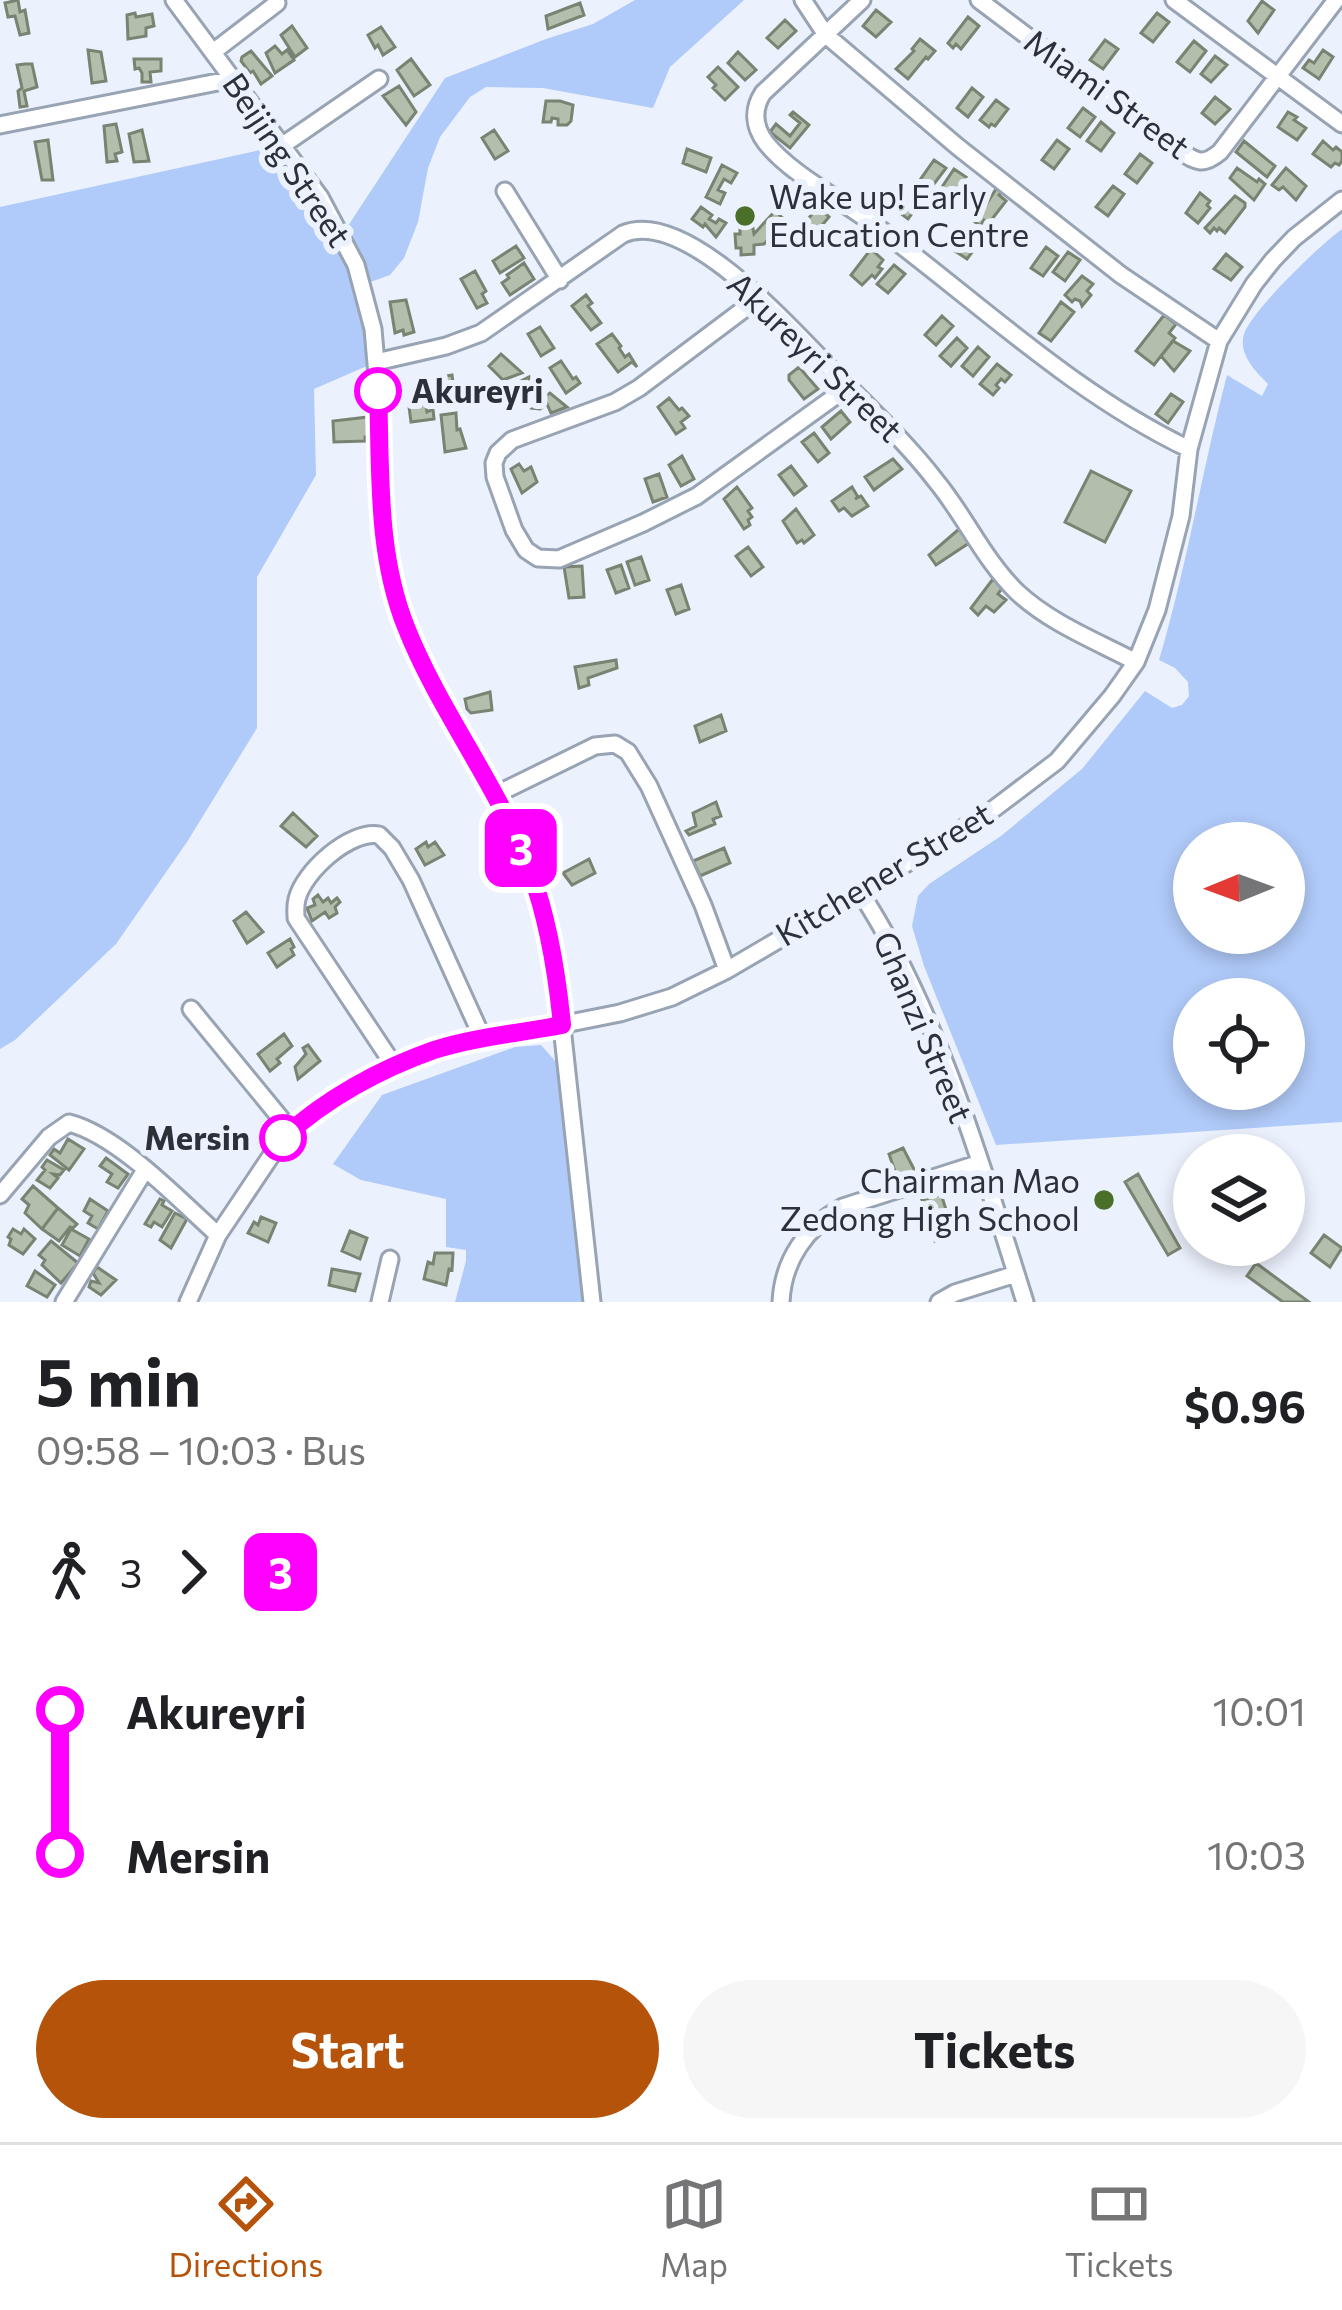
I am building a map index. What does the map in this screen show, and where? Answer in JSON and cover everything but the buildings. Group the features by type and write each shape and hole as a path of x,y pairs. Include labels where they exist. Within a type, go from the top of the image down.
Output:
{"street":[{"name":"Beijing Street","path":"174,0 320,197 356,265 373,329 381,510 397,599 430,682 495,795 542,907 556,972 592,1302"},
{"path":"803,0 826,35 958,147 1103,261 1219,341"},
{"path":"862,0 756,103 757,127 769,147 1028,347 1109,404 1189,449"},
{"name":"Miami Street","path":"979,0 1193,160 1210,160 1220,152 1276,77"},
{"path":"1174,0 1342,124"},
{"path":"1276,77 1336,0"},
{"path":"213,52 277,3"},
{"path":"283,145 379,79"},
{"path":"0,125 233,80"},
{"path":"505,191 560,280"},
{"name":"Kitchener Street","path":"188,1302 218,1235 283,1138 352,1088 436,1050 620,1013 673,997 860,892 991,811 1057,761 1136,662 1157,610 1181,516 1189,449 1219,341 1273,260 1342,200"},
{"name":"Akureyri Street","path":"376,362 481,333 623,234 641,228 664,233 741,279 915,454 1017,591 1062,623 1136,662"},
{"path":"760,297 615,402 512,440 498,453 495,477 526,550 538,558 559,559 673,509 848,387"},
{"path":"495,795 595,746 615,744 628,752 650,786 728,970"},
{"path":"395,1067 296,919 298,892 326,859 354,837 379,836 401,861 483,1039"},
{"name":"Ghanzi Street","path":"860,892 931,1029 1025,1302"},
{"path":"190,1010 291,1131"},
{"path":"0,1195 49,1137 69,1123 101,1136 218,1235"},
{"path":"781,1302 792,1255 827,1216 980,1163"},
{"path":"64,1302 145,1170"},
{"path":"380,1302 390,1258"},
{"path":"939,1302 1016,1274"}],"shaded area":[{"path":"635,0 744,0 670,67 653,108 543,88 486,87 470,97 440,137 404,258 390,275 362,285 376,362 314,389 316,475 257,577 257,728 187,842 116,944 0,1049 0,207 283,145 342,235 445,78 593,24"},
{"path":"1342,229 1342,1122 996,1145 924,966 912,926 918,896 1082,769 1145,691 1172,708 1189,696 1188,682 1159,660 1227,375 1262,396 1268,384 1246,355 1244,334 1273,294"},
{"path":"541,1045 557,1063 583,1302 455,1302 466,1250 446,1247 446,1199 361,1180 333,1164 382,1095 515,1047"}],"bus line":[{"name":"3","path":"283,1138 352,1088 436,1050 562,1025 556,972 532,874 495,795 430,682 397,599 381,510 378,391"}],"place":[{"name":"Wake up! Early Education Centre","path":"745,216"},
{"name":"Akureyri","path":"378,391"},
{"name":"Mersin","path":"283,1138"},
{"name":"Chairman Mao Zedong High School","path":"1104,1200"}]}
